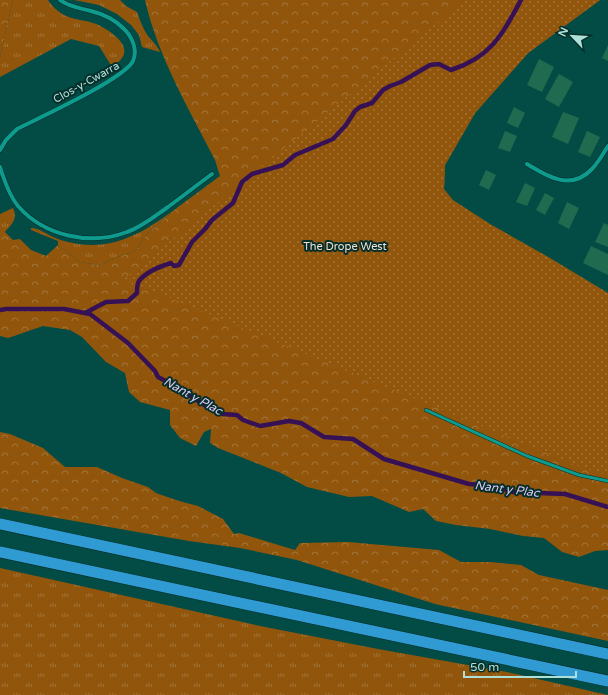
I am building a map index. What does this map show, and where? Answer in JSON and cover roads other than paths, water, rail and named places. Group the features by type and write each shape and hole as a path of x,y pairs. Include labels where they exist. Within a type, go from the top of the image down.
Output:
{"highway":[{"path":"0,524 608,654"},
{"path":"0,552 608,681"}],"street":[{"name":"Clos-y-Cwarra","path":"0,150 6,140 17,129 112,80 127,69 133,61 135,52 134,45 124,29 114,20 103,15 70,6 60,0"},
{"path":"527,164 551,177 564,181 572,181 583,177 592,169 608,146"},
{"path":"0,167 6,184 13,197 26,214 39,224 56,232 89,239 110,237 127,232 144,224 212,174"}],"lane":[{"path":"426,410 527,456 579,475 608,481"}],"waterway":[{"path":"85,313 106,302 128,301 137,293 138,282 150,272 171,263 174,266 179,265 192,242 212,220 233,203 242,182 252,174 283,165 295,155 333,139 346,125 355,111 360,107 372,103 383,90 390,86 401,82 430,65 439,64 451,70 465,65 486,51 508,24 521,0"},
{"name":"Nant y Plac","path":"0,310 64,309 90,314 128,343 155,371 158,377 206,406 223,414 237,415 243,420 260,426 289,421 301,423 324,437 353,439 384,459 469,484 493,486 513,492 565,494 608,507"}],"park label":[{"name":"The Drope West","path":"345,246"}]}
